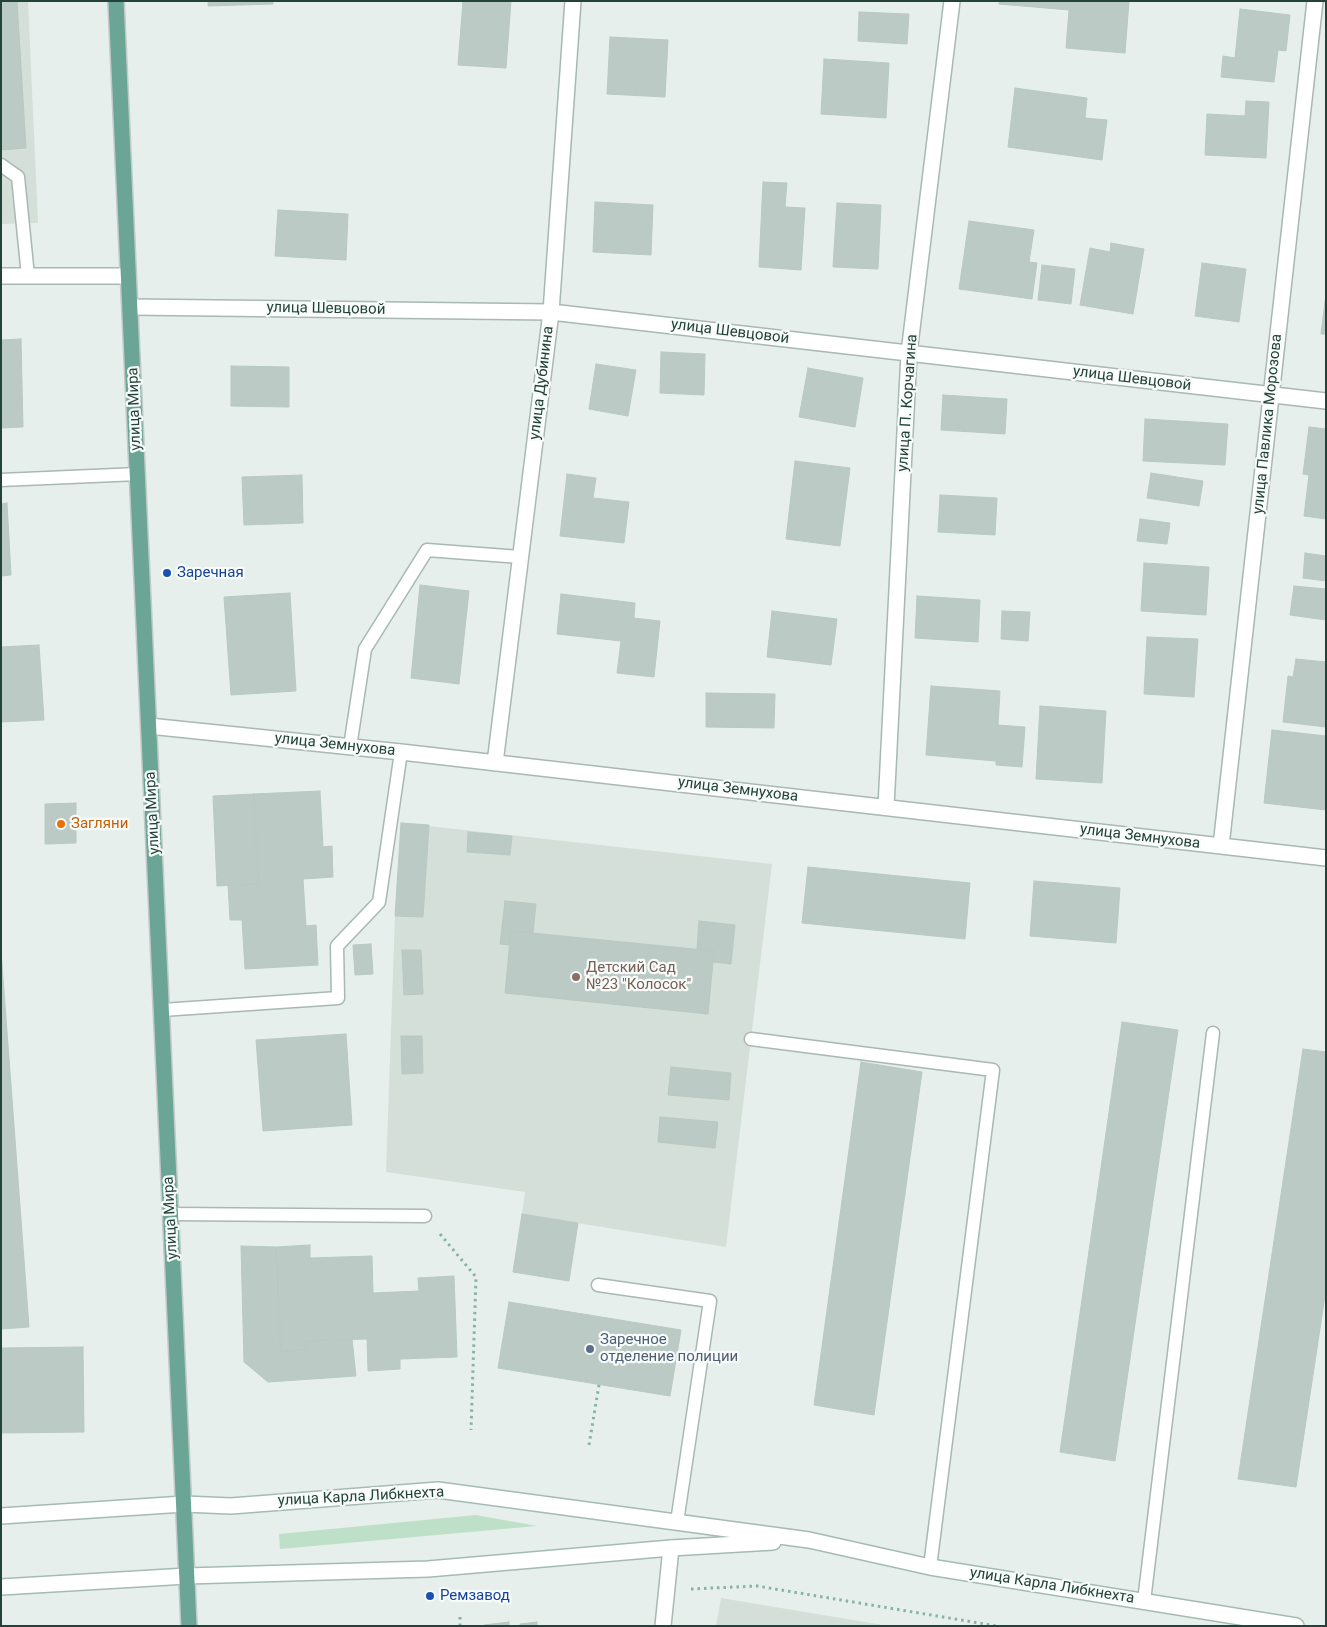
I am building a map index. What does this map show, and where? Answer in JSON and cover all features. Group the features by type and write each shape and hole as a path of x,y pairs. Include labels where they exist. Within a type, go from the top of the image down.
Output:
{"main road":[{"name":"улица Мира","path":"116,1 189,1626"}],"street":[{"name":"улица Дубинина","path":"494,763 551,312 574,1"},
{"name":"улица П. Корчагина","path":"886,807 909,353 952,1"},
{"name":"улица Павлика Морозова","path":"1221,846 1315,1"},
{"path":"1,276 127,276"},
{"name":"улица Шевцовой","path":"131,307 551,312 1326,401"},
{"name":"улица Земнухова","path":"149,726 401,752 1326,858"},
{"name":"улица Карла Либкнехта","path":"1,1516 184,1504 231,1506 438,1490 809,1540 930,1567 1296,1626"},
{"name":"улица Карла Либкнехта","path":"1,1587 187,1576 428,1569 671,1548 809,1540"},
{"path":"663,1626 671,1548"}],"lane":[{"path":"1,165 18,177 28,276"},
{"path":"1,480 138,474"},
{"path":"350,747 365,649 428,550 520,557"},
{"path":"162,1010 338,998 337,946 379,902 401,752"},
{"path":"1144,1601 1213,1033"},
{"path":"751,1039 993,1070 930,1567"},
{"path":"171,1214 425,1216"},
{"path":"598,1285 710,1301 677,1522"}],"path":[{"path":"425,1216 476,1277 470,1430"},
{"path":"589,1445 599,1384"},
{"path":"666,1591 757,1586 996,1626"},
{"path":"460,1614 460,1626"}],"shaded area":[{"path":"1,1 28,1 38,223 1,224"},
{"name":"Детский Сад №23 \"Колосок\"","path":"401,823 772,864 726,1247 522,1214 525,1192 386,1172 395,916"},
{"path":"721,1598 889,1626 716,1626"}],"green space":[{"path":"476,1515 537,1526 280,1549 279,1534"}],"building":[{"path":"1,1 17,1 26,148 1,150"},
{"path":"208,1 273,1 273,4 208,6"},
{"path":"463,1 511,1 506,68 458,65"},
{"path":"999,1 1129,1 1125,53 1066,48 1069,10 999,4"},
{"path":"1240,9 1290,15 1286,51 1278,50 1274,82 1221,77 1223,56 1235,58"},
{"path":"859,12 909,14 907,44 858,41"},
{"path":"610,37 668,40 665,97 607,94"},
{"path":"824,59 889,63 886,118 821,114"},
{"path":"1015,88 1087,98 1085,118 1107,120 1102,160 1008,147"},
{"path":"1246,101 1269,102 1266,158 1205,155 1207,114 1245,116"},
{"path":"763,182 787,183 785,207 805,208 801,270 759,267"},
{"path":"595,202 653,205 651,255 593,252"},
{"path":"837,203 881,205 878,269 833,267"},
{"path":"278,210 348,214 346,260 275,256"},
{"path":"969,221 1034,230 1029,262 1037,263 1032,299 959,289"},
{"path":"1111,243 1144,249 1133,314 1080,305 1090,248 1110,252"},
{"path":"1202,263 1246,269 1239,322 1195,316"},
{"path":"1042,265 1075,269 1071,304 1038,300"},
{"path":"1326,294 1326,334 1321,334"},
{"path":"21,339 23,427 1,428 1,340"},
{"path":"661,352 705,354 704,395 660,393"},
{"path":"596,364 636,370 628,416 589,409"},
{"path":"231,366 289,367 289,407 231,406"},
{"path":"808,368 863,378 855,427 799,417"},
{"path":"943,395 1007,399 1005,434 941,430"},
{"path":"1145,419 1228,424 1225,465 1143,461"},
{"path":"1309,427 1326,429 1326,519 1304,516 1309,475 1303,474"},
{"path":"795,461 850,468 840,546 786,539"},
{"path":"1151,473 1203,481 1199,506 1147,498"},
{"path":"567,474 596,478 593,498 629,502 624,543 560,536"},
{"path":"302,475 303,523 244,525 242,477"},
{"path":"940,495 997,498 995,535 938,532"},
{"path":"7,503 11,575 1,576 1,504"},
{"path":"1140,519 1170,523 1167,544 1137,541"},
{"path":"1305,553 1326,556 1326,581 1303,578"},
{"path":"1144,563 1209,567 1206,615 1141,611"},
{"path":"420,585 469,591 459,684 411,678"},
{"path":"1294,586 1326,589 1326,620 1290,615"},
{"path":"290,593 296,691 231,695 224,597"},
{"path":"561,594 635,603 634,618 660,621 654,677 617,673 621,641 557,634"},
{"path":"917,596 980,600 978,642 915,638"},
{"path":"772,611 837,619 831,665 767,657"},
{"path":"1002,611 1030,612 1028,641 1001,639"},
{"path":"1147,637 1198,639 1194,697 1144,694"},
{"path":"39,645 44,720 1,722 1,647"},
{"path":"1296,659 1326,662 1326,727 1283,722 1288,676 1293,677"},
{"path":"931,686 1000,691 998,725 1025,727 1022,767 996,765 996,761 926,755"},
{"path":"706,693 775,694 774,728 706,727"},
{"path":"1040,706 1106,711 1102,783 1036,779"},
{"path":"1272,730 1326,736 1326,810 1264,803"},
{"path":"320,791 323,847 332,846 333,877 303,879 306,926 316,925 318,965 245,969 242,920 230,920 228,885 258,884 254,794"},
{"path":"254,794 258,884 217,886 213,796"},
{"name":"Загляни","path":"76,803 76,843 45,844 45,804"},
{"path":"401,823 429,825 423,917 395,916"},
{"path":"468,832 512,836 510,855 467,852"},
{"path":"808,867 970,883 965,939 802,923"},
{"path":"1034,881 1120,888 1116,943 1030,936"},
{"path":"505,901 536,904 533,933 511,931 509,945 500,944"},
{"path":"699,921 735,925 731,964 713,962 714,951 697,949"},
{"path":"511,931 714,951 708,1014 505,993"},
{"path":"371,944 373,974 355,975 353,945"},
{"path":"402,950 421,950 423,994 404,995"},
{"path":"1,951 29,1327 1,1329"},
{"path":"1122,1022 1178,1030 1115,1461 1060,1452"},
{"path":"346,1034 352,1125 263,1131 256,1040"},
{"path":"401,1036 422,1036 423,1073 402,1074"},
{"path":"1303,1049 1326,1052 1326,1289 1296,1487 1238,1479"},
{"path":"861,1062 922,1072 874,1415 814,1405"},
{"path":"671,1067 731,1073 729,1100 668,1095"},
{"path":"660,1117 718,1122 715,1148 658,1142"},
{"path":"522,1214 578,1223 569,1281 513,1272"},
{"path":"310,1245 310,1258 372,1256 373,1293 419,1291 418,1278 454,1276 457,1357 400,1359 400,1369 368,1371 367,1339 307,1341 307,1350 281,1351 276,1247"},
{"path":"241,1246 276,1247 281,1351 307,1350 307,1341 352,1339 356,1376 268,1382 244,1362"},
{"name":"Заречное отделение полиции","path":"509,1302 681,1330 670,1396 498,1368"},
{"path":"83,1347 84,1432 1,1433 1,1348"},
{"path":"509,1622 509,1626 484,1626 484,1625"},
{"path":"537,1622 537,1626 520,1626 520,1624"}],"place":[{"name":"Заречная","path":"167,573"},
{"name":"Загляни","path":"61,824"},
{"name":"Детский Сад №23 \"Колосок\"","path":"576,977"},
{"name":"Заречное отделение полиции","path":"590,1349"},
{"name":"Ремзавод","path":"430,1596"}]}
